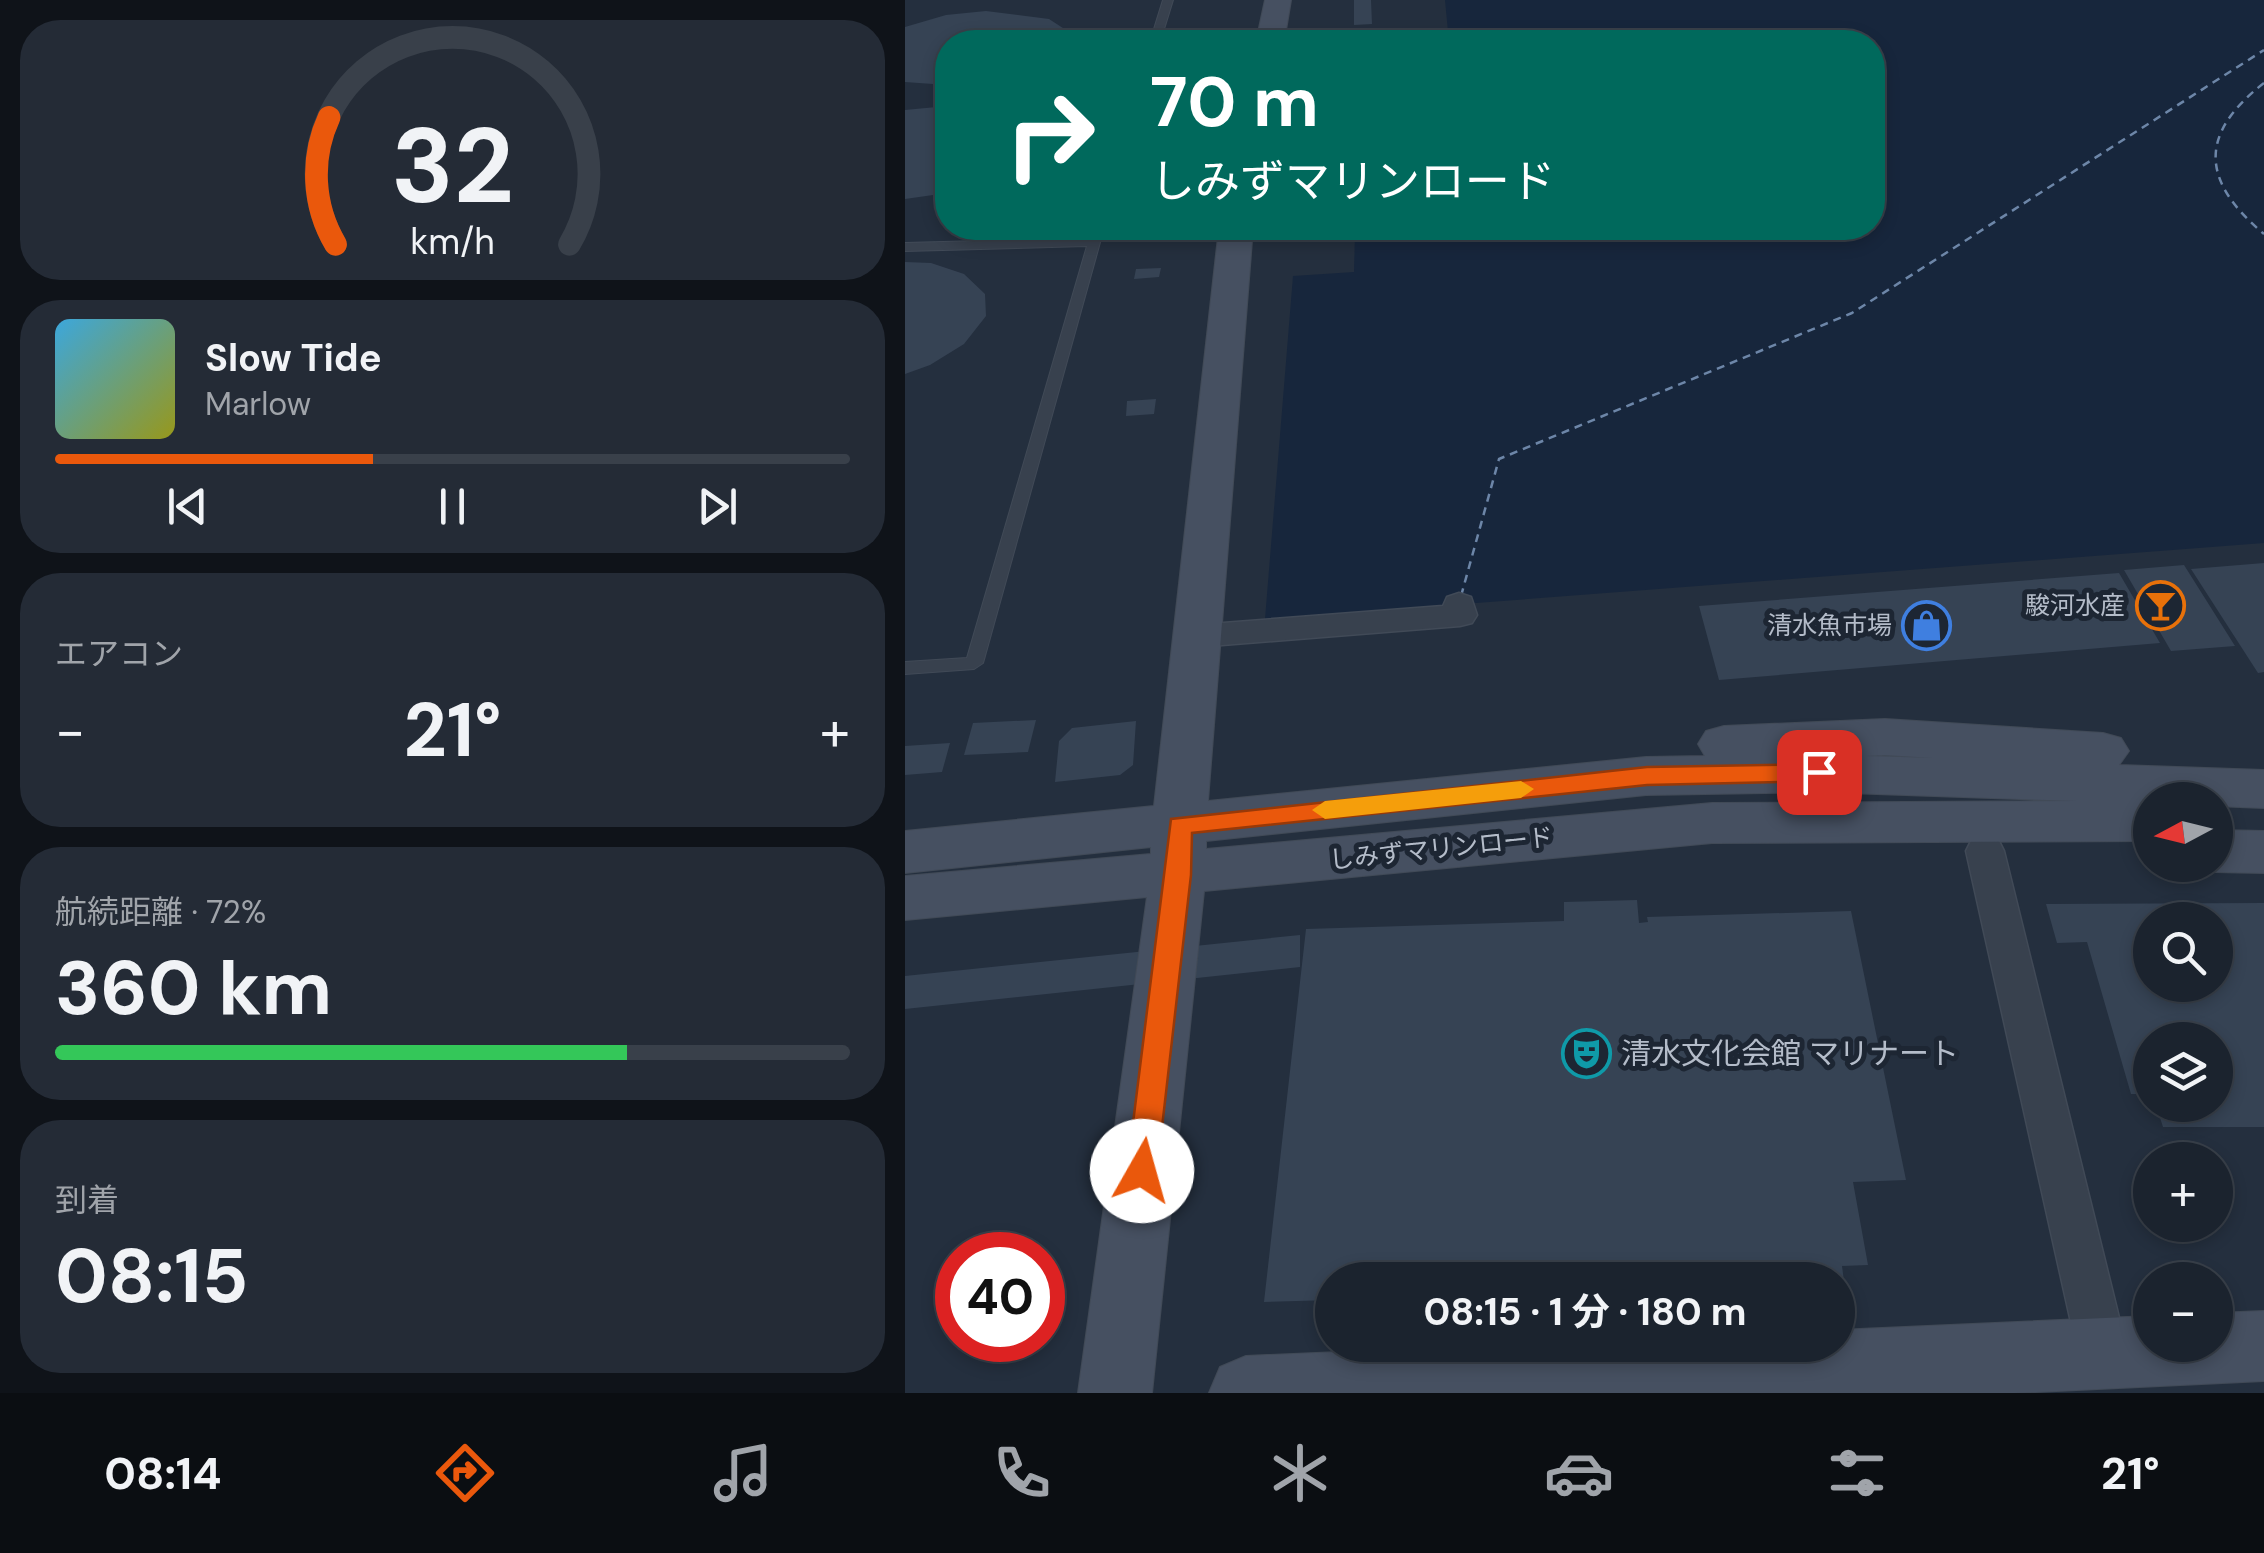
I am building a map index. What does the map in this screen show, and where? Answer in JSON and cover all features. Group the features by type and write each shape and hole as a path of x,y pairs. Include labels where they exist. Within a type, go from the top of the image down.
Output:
{"street":[{"path":"1272,30 1278,0"},
{"path":"1115,1393 1179,850 1235,240"},
{"path":"1197,636 1460,615 1459,604"},
{"path":"1405,802 1571,764 1793,738 1885,737 2186,758 2264,758"},
{"name":"しみずマリンロード","path":"905,898 1179,850 1405,802 1647,776 1819,772 2264,789"},
{"path":"2233,822 2264,822"},
{"path":"1981,835 2133,823"},
{"name":"しみずマリンロード","path":"905,852 1179,850 1506,840 1712,824 1981,835"},
{"path":"1981,835 2133,849"},
{"path":"1981,835 2103,1354"},
{"path":"2233,852 2264,852"},
{"path":"1246,1393 2264,1346"}],"lane":[{"path":"1159,30 1168,0"},
{"path":"905,246 1009,240"},
{"path":"905,668 975,662 1094,240"}],"water":[{"path":"1445,0 2264,0 2264,543 1265,619 1293,276 1354,272 1355,240 1885,240 1885,30 1448,30"}],"building":[{"path":"1354,0 1371,0 1372,24 1354,25"},
{"path":"986,11 1049,19 1066,30 935,30 935,84 905,82 905,27 946,15"},
{"path":"935,107 935,195 905,199 905,110"},
{"path":"905,262 931,263 964,274 985,294 986,316 964,344 930,365 905,374"},
{"path":"1161,268 1159,277 1134,279 1136,269"},
{"path":"1156,399 1154,414 1126,416 1127,401"},
{"path":"2264,563 2264,672 2258,673 2191,569"},
{"path":"2184,565 2235,646 2171,651 2124,570"},
{"name":"清水魚市場","path":"2119,573 2160,643 1719,680 1699,606"},
{"path":"1036,720 1028,752 964,755 973,723"},
{"path":"1136,721 1133,765 1120,775 1055,782 1059,741 1072,728"},
{"path":"950,743 942,772 905,775 905,746"},
{"name":"清水文化会館 マリナート","path":"1637,900 1639,923 1648,922 1647,917 1851,911 1906,1180 1853,1182 1868,1265 1315,1262 1315,1301 1264,1302 1306,929 1564,921 1564,902"},
{"path":"2233,903 2264,903 2264,1127 2163,1127 2161,1122 2233,1122 2233,1022 2133,1022 2131,1094 2087,942 2057,943 2046,904 2133,904 2133,1002 2233,1002"},
{"path":"1300,935 1300,967 905,1009 905,976"}],"ferry route":[{"path":"1461,596 1499,459 1852,313 2264,50"},
{"path":"2264,83 2227,121 2218,140 2216,158 2228,196 2264,234"}],"slow traffic":[{"path":"1325,810 1521,789"}],"place":[{"name":"駿河水産","path":"2160,605"},
{"name":"清水魚市場","path":"1927,625"},
{"name":"清水文化会館 マリナート","path":"1586,1054"}],"route":[{"path":"1142,1171 1178,875 1179,825 1647,776 1819,772"}]}
